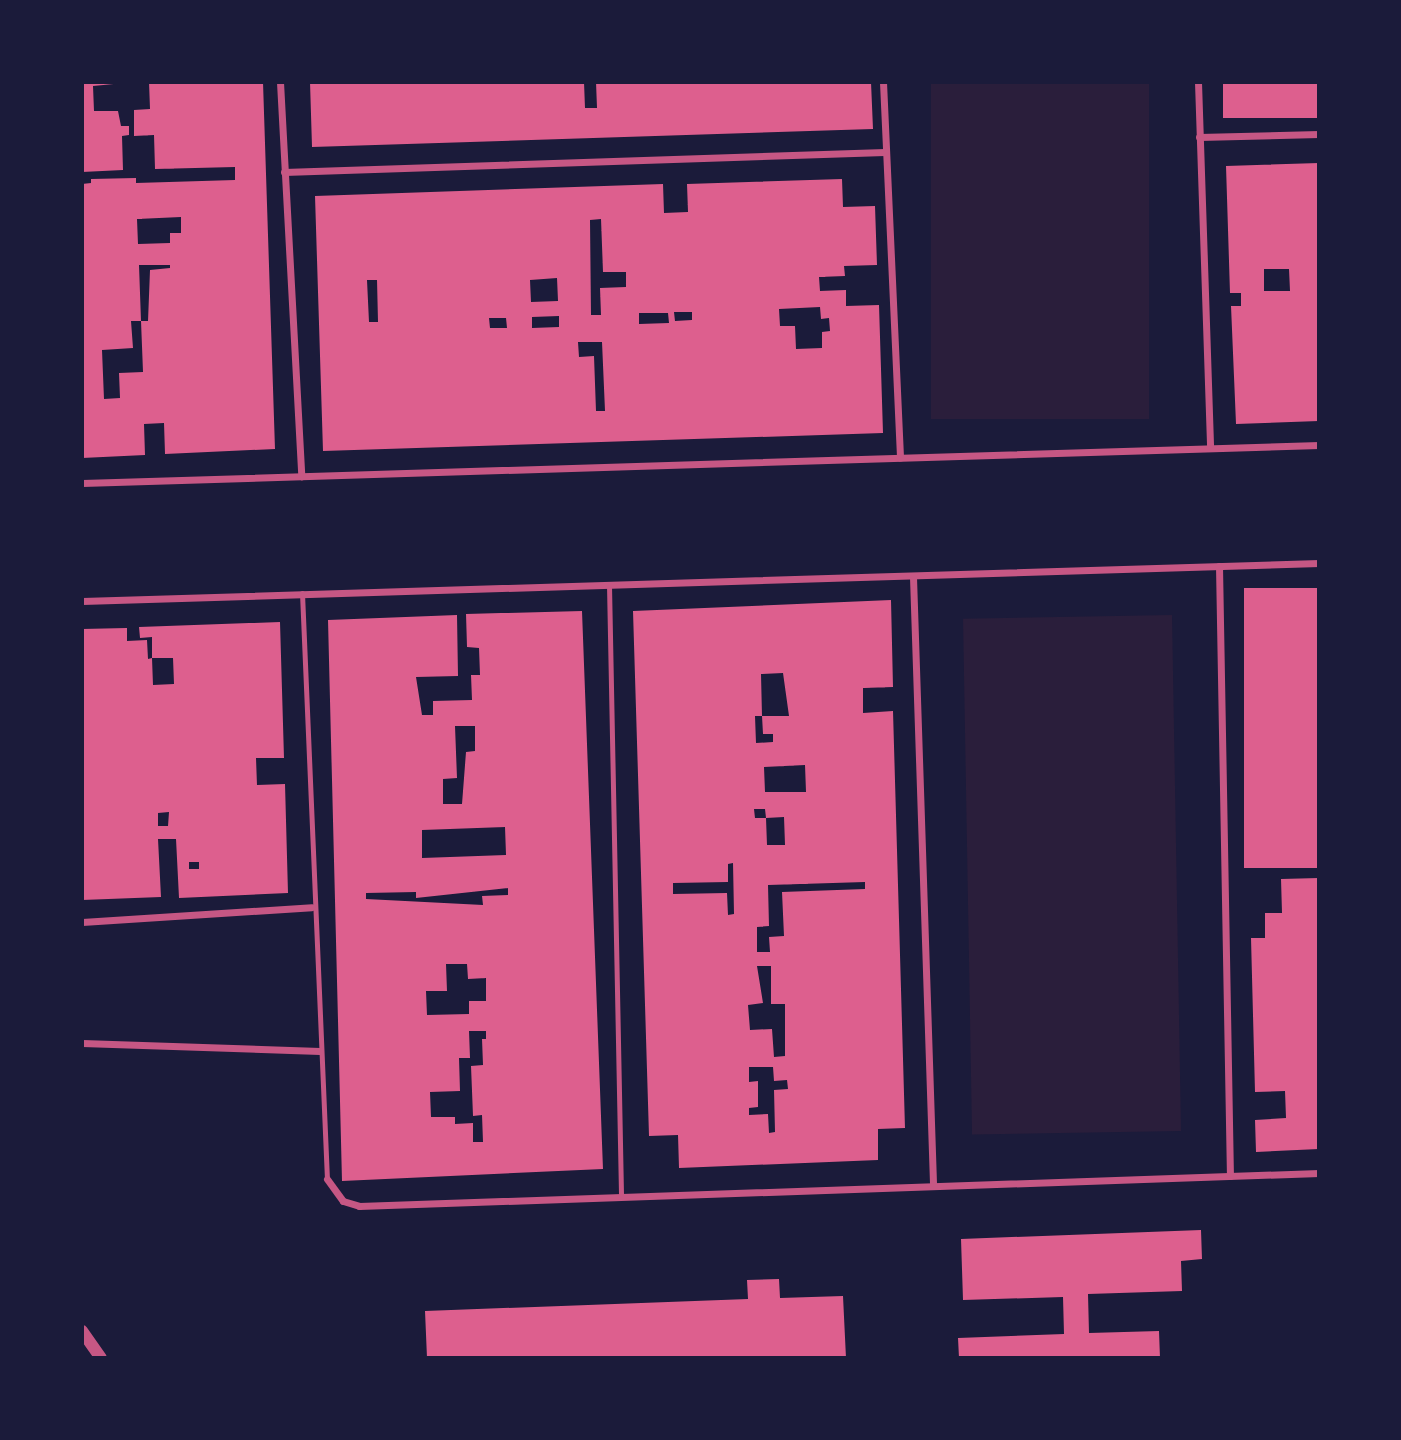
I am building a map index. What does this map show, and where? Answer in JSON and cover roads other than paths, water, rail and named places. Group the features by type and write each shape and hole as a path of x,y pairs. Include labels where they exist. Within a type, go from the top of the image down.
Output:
{"street":[{"path":"280,82 301,476"},
{"path":"883,82 900,458"},
{"path":"1198,82 1210,448"},
{"path":"1199,136 1319,134"},
{"path":"284,172 885,152"},
{"path":"82,483 1319,445"},
{"path":"82,601 1319,563"},
{"path":"1219,566 1230,1177"},
{"path":"913,577 933,1184"},
{"path":"82,922 312,907"},
{"path":"82,1043 320,1051"},
{"path":"327,1179 343,1201 359,1206 933,1184 1319,1173"},
{"path":"82,1331 101,1358"}],"lane":[{"path":"609,585 621,1196"},
{"path":"302,593 312,907 327,1179"}]}
